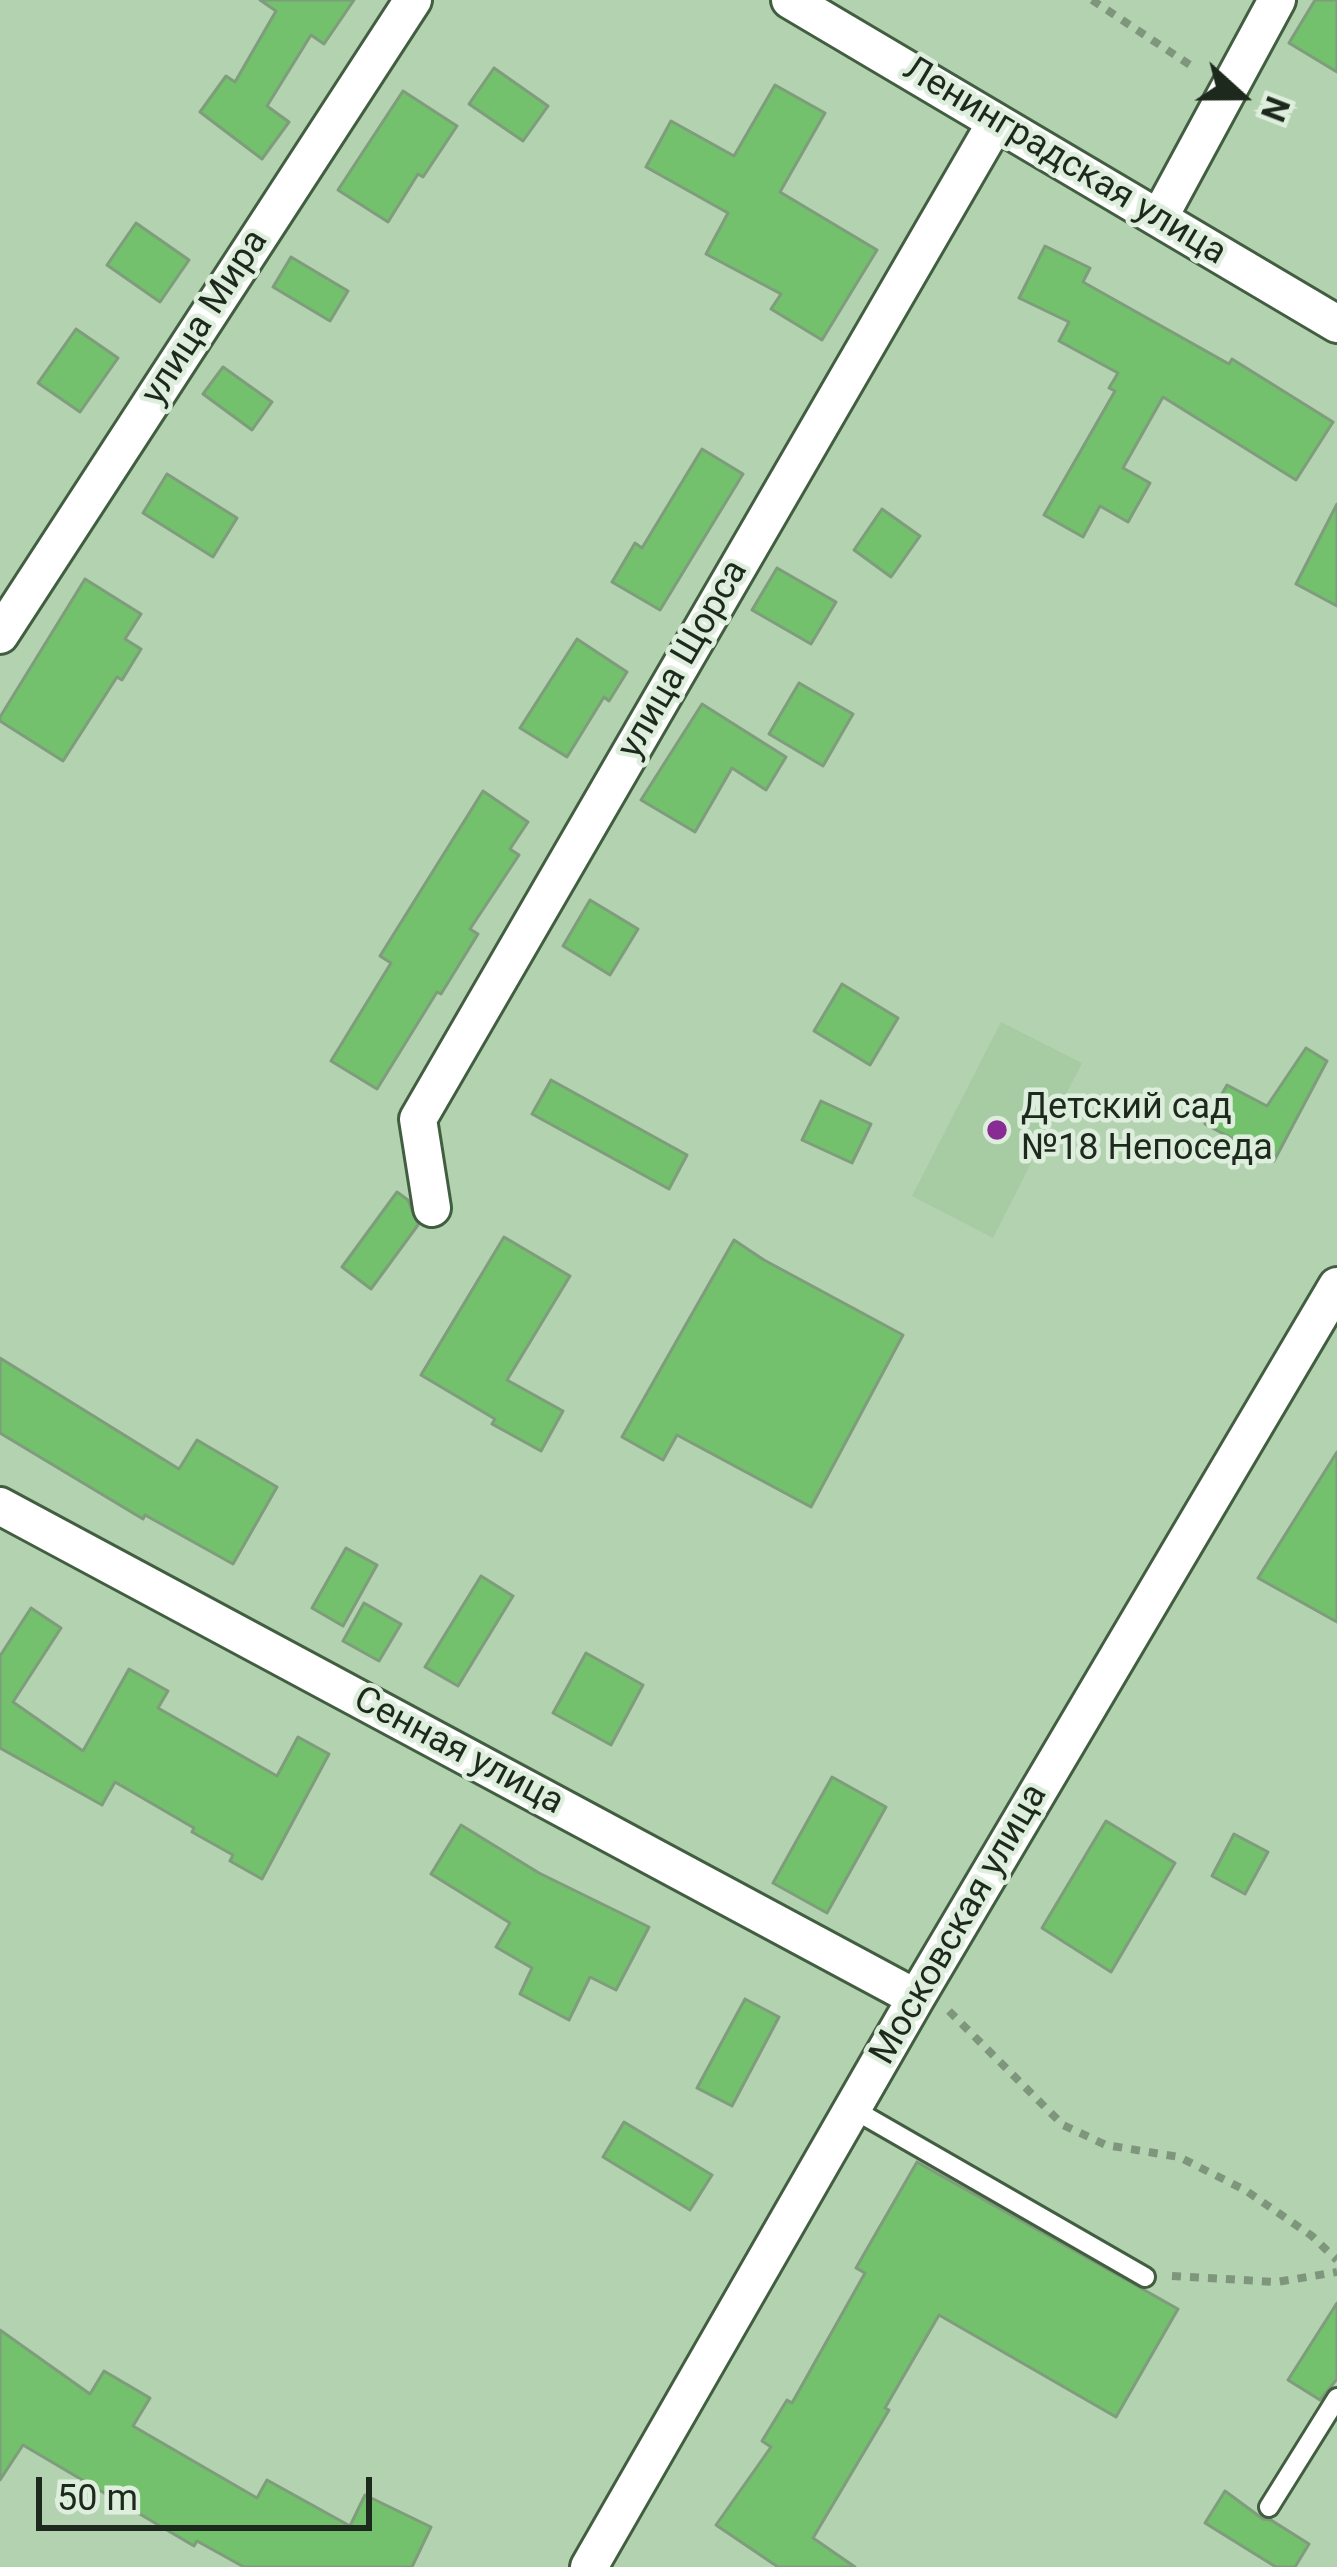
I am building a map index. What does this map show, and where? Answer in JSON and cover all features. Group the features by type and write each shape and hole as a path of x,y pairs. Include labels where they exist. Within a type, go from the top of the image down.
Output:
{"street":[{"name":"улица Мира","path":"0,635 413,0"},
{"name":"Ленинградская улица","path":"790,0 1337,324"},
{"path":"1159,218 1277,0"},
{"name":"улица Щорса","path":"432,1208 418,1119 996,122"},
{"name":"Московская улица","path":"589,2567 916,1998 1337,1286"},
{"name":"Сенная улица","path":"0,1507 916,1998"}],"lane":[{"path":"853,2109 1145,2277"},
{"path":"1269,2507 1337,2398"}],"path":[{"path":"1092,0 1227,90"},
{"path":"916,1998 945,2007 1063,2125 1106,2145 1179,2157 1246,2190 1312,2236 1337,2260"},
{"path":"1145,2277 1195,2274 1277,2282 1337,2272"}],"shaded area":[{"name":"Детский сад №18 Непоседа","path":"1001,1022 1082,1063 993,1238 912,1196"}],"building":[{"path":"260,0 354,0 324,44 311,35 267,106 289,122 262,159 200,112 226,76 235,82 276,11"},
{"path":"1315,0 1337,0 1337,72 1289,43"},
{"path":"494,68 548,106 523,141 469,104"},
{"path":"775,85 825,113 780,192 877,250 822,340 771,309 781,294 706,254 728,213 646,167 671,121 734,156"},
{"path":"403,91 457,126 423,177 418,174 388,222 338,190"},
{"path":"136,223 189,260 160,302 107,265"},
{"path":"1045,246 1090,268 1083,282 1229,364 1232,359 1333,422 1296,480 1163,397 1123,468 1150,483 1128,522 1100,506 1083,537 1044,515 1115,391 1109,388 1118,373 1059,341 1069,322 1019,298"},
{"path":"291,257 348,291 330,321 273,287"},
{"path":"76,329 118,358 80,412 38,383"},
{"path":"223,367 272,402 252,430 203,394"},
{"path":"702,449 743,474 660,610 612,582 635,543 642,548"},
{"path":"167,474 237,518 213,557 143,513"},
{"path":"1337,504 1337,606 1296,584"},
{"path":"882,509 920,536 891,577 854,550"},
{"path":"777,568 836,602 811,644 752,610"},
{"path":"85,579 141,614 125,639 141,649 122,680 117,677 63,761 0,717"},
{"path":"577,639 627,672 609,701 604,697 567,757 520,728"},
{"path":"799,683 853,714 823,766 769,734"},
{"path":"702,704 786,757 766,790 732,768 695,832 641,800"},
{"path":"483,791 528,822 510,849 519,855 470,929 478,934 377,1089 331,1061 391,963 380,956"},
{"path":"590,900 638,929 610,975 563,946"},
{"path":"842,984 898,1018 870,1065 814,1031"},
{"path":"1306,1048 1327,1061 1274,1161 1205,1124 1227,1085 1267,1106"},
{"path":"551,1080 687,1155 669,1189 532,1114"},
{"path":"821,1101 871,1124 852,1163 802,1140"},
{"path":"397,1192 408,1200 418,1225 371,1289 342,1267"},
{"path":"504,1237 570,1276 507,1380 563,1411 541,1451 421,1375"},
{"path":"734,1240 903,1335 811,1507 677,1435 663,1460 622,1437"},
{"path":"0,1358 179,1469 197,1440 277,1487 233,1564 145,1515 143,1519 0,1433"},
{"path":"1337,1452 1337,1622 1258,1578"},
{"path":"346,1548 377,1565 343,1626 312,1608"},
{"path":"481,1576 513,1596 458,1686 425,1667"},
{"path":"364,1603 401,1624 379,1661 343,1641"},
{"path":"31,1608 61,1628 13,1702 83,1751 129,1669 168,1691 158,1708 277,1776 298,1737 329,1754 262,1879 230,1861 233,1855 192,1832 194,1828 115,1782 102,1805 0,1748 0,1656"},
{"path":"586,1653 643,1685 611,1745 553,1713"},
{"path":"832,1777 886,1807 827,1913 773,1883"},
{"path":"1106,1821 1175,1863 1111,1972 1042,1928"},
{"path":"461,1825 539,1873 649,1927 616,1990 590,1977 569,2020 520,1994 532,1968 496,1947 510,1923 431,1874"},
{"path":"1234,1834 1268,1852 1245,1894 1212,1876"},
{"path":"745,1999 779,2017 732,2106 697,2088"},
{"path":"624,2122 712,2175 690,2210 603,2157"},
{"path":"917,2162 1178,2309 1116,2417 939,2315 813,2538 855,2567 778,2567 716,2525 771,2447 762,2441 787,2400 792,2403 865,2273 856,2268"},
{"path":"1337,2303 1337,2379 1320,2400 1288,2380"},
{"path":"0,2330 90,2394 104,2371 150,2398 133,2426 257,2498 267,2480 350,2526 365,2495 431,2527 412,2567 244,2567 197,2541 194,2546 23,2445 0,2480"},
{"path":"1225,2491 1309,2544 1295,2567 1276,2567 1205,2523"}],"place":[{"name":"Детский сад №18 Непоседа","path":"997,1130"}]}
